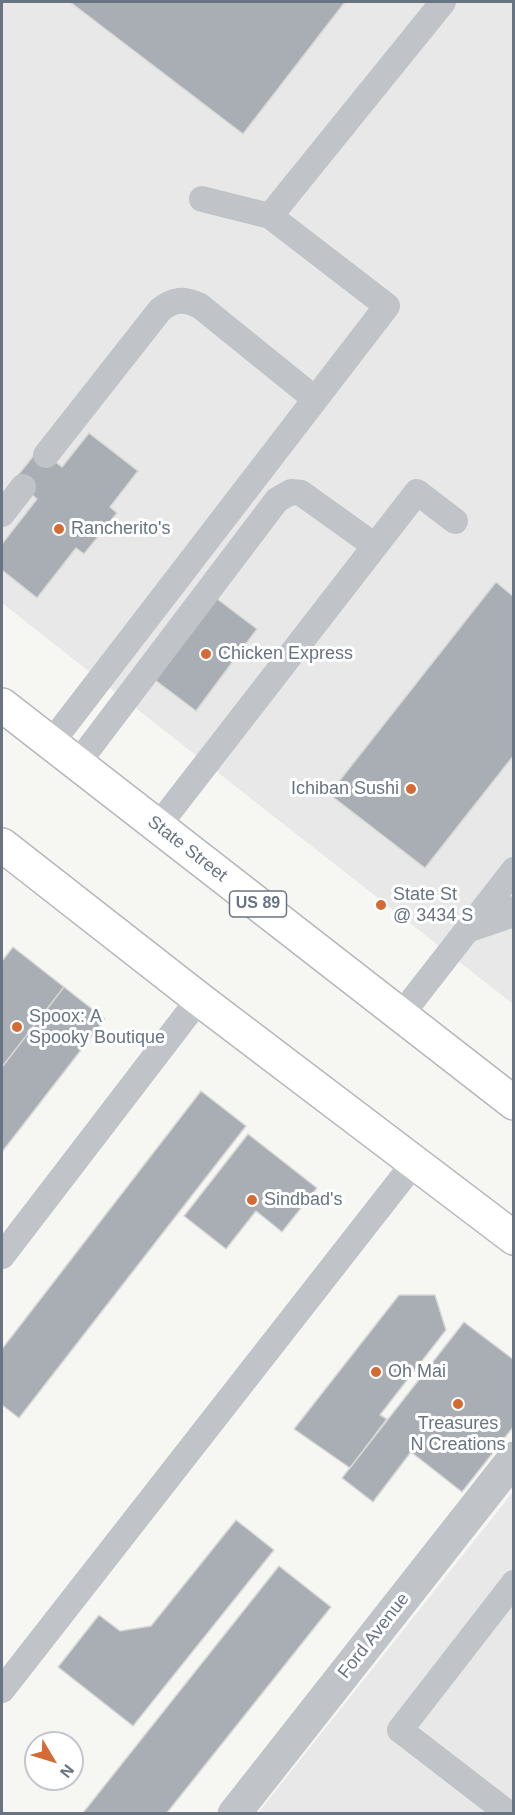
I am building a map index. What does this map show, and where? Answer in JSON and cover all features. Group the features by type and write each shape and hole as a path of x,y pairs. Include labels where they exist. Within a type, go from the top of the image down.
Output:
{"main road":[{"name":"State Street","path":"2,705 513,1103"},
{"path":"2,845 199,999 513,1238"}],"street":[{"name":"Ford Avenue","path":"234,1814 513,1458"}],"lane":[{"path":"270,216 443,2"},
{"path":"51,744 387,306 270,216 202,199"},
{"path":"46,455 160,310 171,302 188,300 200,306 315,399"},
{"path":"2,514 23,487"},
{"path":"77,764 277,500 291,492 301,493 375,546"},
{"path":"158,826 417,492 455,521"},
{"path":"401,1015 513,870"},
{"path":"467,930 508,916 513,909"},
{"path":"2,1256 199,999"},
{"path":"2,1690 414,1163"},
{"path":"509,1814 400,1730 513,1583"}],"shaded area":[{"path":"2,2 513,2 513,1004 2,603"},
{"path":"513,1492 513,1813 258,1813"}],"building":[{"path":"70,2 345,2 243,134"},
{"name":"Rancherito's","path":"89,433 138,471 110,507 117,513 84,554 76,548 37,598 2,570 2,544 37,499 14,480 39,449 62,467"},
{"path":"496,582 514,597 514,755 425,868 329,794"},
{"name":"Chicken Express","path":"216,598 257,629 196,711 155,680"},
{"name":"Spoox: A Spooky Boutique","path":"13,947 64,987 2,1067 2,961"},
{"path":"64,987 105,1019 2,1152 2,1067"},
{"path":"201,1091 246,1126 19,1418 2,1405 2,1349"},
{"name":"Sindbad's","path":"248,1134 317,1188 282,1232 256,1211 226,1249 184,1216"},
{"name":"Oh Mai","path":"399,1295 435,1295 446,1330 380,1415 387,1419 350,1468 294,1429"},
{"path":"464,1322 514,1360 514,1426 462,1492 411,1452 373,1502 342,1478"},
{"path":"236,1520 274,1550 133,1726 58,1667 99,1615 120,1631 151,1626"},
{"path":"279,1566 331,1607 166,1814 82,1814"}],"place":[{"name":"Rancherito's","path":"59,529"},
{"name":"Chicken Express","path":"206,654"},
{"name":"Ichiban Sushi","path":"411,789"},
{"name":"State St @ 3434 S","path":"381,905"},
{"name":"Spoox: A Spooky Boutique","path":"17,1027"},
{"name":"Sindbad's","path":"252,1200"},
{"name":"Oh Mai","path":"376,1372"},
{"name":"Treasures N Creations","path":"458,1404"}]}
